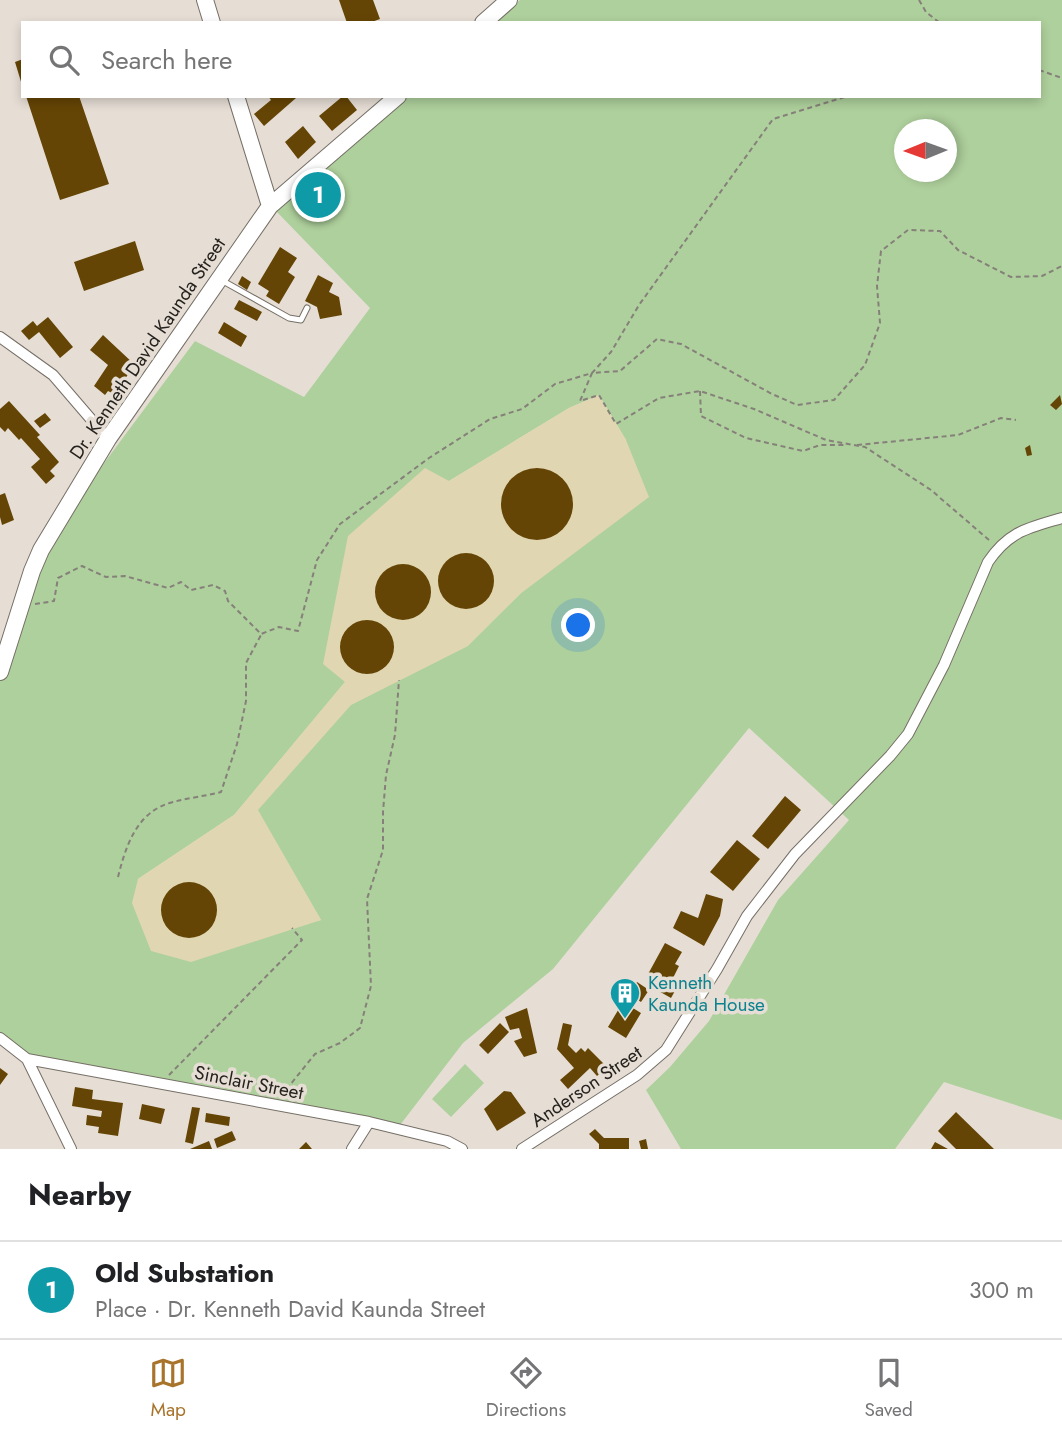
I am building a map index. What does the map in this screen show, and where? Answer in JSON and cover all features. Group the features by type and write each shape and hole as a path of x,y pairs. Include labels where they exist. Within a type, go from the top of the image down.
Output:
{"street":[{"path":"205,0 211,21"},
{"path":"485,21 509,0"},
{"path":"237,98 270,206"},
{"name":"Dr. Kenneth David Kaunda Street","path":"0,672 5,637 20,607 41,550 108,439 270,206 396,98"},
{"path":"0,337 53,375 108,439"},
{"path":"998,548 1010,536 1025,528 1062,518"},
{"name":"Anderson Street","path":"522,1149 637,1076 666,1050 718,969 747,916 808,840 908,734 924,706 988,562 998,548"},
{"path":"0,1038 26,1059 71,1149"},
{"name":"Sinclair Street","path":"26,1059 369,1122 447,1141 462,1149"},
{"path":"352,1149 369,1122"}],"lane":[{"path":"220,279 289,318 301,320 307,308"}],"path":[{"path":"919,0 926,12 937,21"},
{"path":"1041,71 1062,78"},
{"path":"841,98 773,119 639,305 611,352 592,373 580,401 599,394 616,424 659,398 700,391 754,409 827,440 865,447 930,490 998,548"},
{"path":"118,877 126,846 144,817 170,802 221,792 244,712 246,663 261,634 279,627 298,631 317,560 340,524 429,458 490,419 522,409 555,384 592,373 620,371 657,338 681,344 797,405 834,400 865,366 880,323 877,286 881,251 908,230 940,231 958,250 1011,277 1042,276 1062,266"},
{"path":"700,391 701,416 746,438 803,451 820,445 852,445 958,435 1001,418 1016,421"},
{"path":"20,607 54,601 58,578 82,566 106,577 125,576 168,588 181,582 191,590 213,585 225,591 228,601 261,634"},
{"path":"273,1104 315,1054 340,1044 360,1028 371,986 367,899 383,850 386,775 395,735 399,680"},
{"path":"161,1083 302,940 292,928"}],"green space":[{"path":"520,0 1062,0 1062,1120 944,1082 895,1149 681,1149 646,1090 670,1067 709,1021 778,900 849,820 749,728 553,969 463,1043 397,1129 27,1059 0,1038 0,672 32,571 87,486 195,341 304,397 370,308 276,211 407,98 1041,98 1041,21 496,21","holes":["599,395 626,440 520,594 467,646 350,705 257,810 321,920 292,928 138,879 234,815 345,682 449,481 569,408"]},
{"path":"465,1064 484,1083 451,1117 432,1099"}],"sand":[{"path":"599,395 626,440 649,497 520,594 468,646 351,705 258,810 321,920 191,962 151,951 132,903 138,879 234,815 345,682 323,664 348,536 425,468 449,481 569,408"}],"building":[{"path":"339,0 373,0 380,19 346,21"},
{"path":"21,60 21,82 15,62"},
{"path":"27,98 80,98 109,184 60,200"},
{"path":"270,98 296,98 264,126 254,114 271,100"},
{"path":"341,98 348,98 357,110 332,131 319,116"},
{"path":"303,126 316,142 298,159 285,142"},
{"path":"318,190 323,194 317,200 312,195"},
{"path":"135,241 144,270 84,291 74,262"},
{"path":"280,247 297,258 288,272 295,277 279,304 266,296 269,291 258,284"},
{"path":"318,275 333,283 329,292 339,297 342,315 320,319 317,307 305,301"},
{"path":"242,276 251,282 247,290 238,284"},
{"path":"239,300 262,312 257,321 234,309"},
{"path":"48,317 73,347 60,358 39,332 29,340 21,331 33,321 37,326"},
{"path":"224,322 247,336 241,347 218,333"},
{"path":"103,335 134,364 116,395 108,391 105,395 94,386 108,365 90,350"},
{"path":"1060,395 1062,404 1056,410 1050,405"},
{"path":"9,401 40,435 37,437 59,462 50,471 55,476 46,484 31,467 40,459 21,438 19,440 8,428 5,432 0,427 0,409"},
{"path":"45,413 51,420 40,428 34,421"},
{"path":"1030,445 1032,455 1027,456 1025,448"},
{"path":"537,468 557,474 567,484 573,504 567,524 557,534 537,540 517,534 507,524 501,504 507,484 517,474"},
{"path":"5,493 14,520 2,525 0,495"},
{"path":"466,553 477,555 486,561 492,570 492,592 486,601 477,607 466,609 455,607 446,601 440,592 438,581 440,570 446,561 455,555"},
{"path":"397,564 409,564 423,572 431,586 429,603 423,612 409,620 397,620 380,608 375,598 375,586 387,569"},
{"path":"372,620 382,624 390,632 394,647 390,662 382,670 362,674 352,670 344,662 340,642 344,632 352,624"},
{"path":"785,796 801,810 768,849 752,836"},
{"path":"737,840 760,859 733,891 710,872"},
{"path":"184,882 194,882 209,890 215,899 215,921 209,930 194,938 184,938 166,926 161,915 161,905 173,887"},
{"path":"706,894 723,899 720,916 704,946 673,928 681,911 698,918"},
{"path":"665,943 682,952 675,964 679,966 673,978 680,982 671,998 655,989 659,982 647,976"},
{"path":"637,982 649,990 641,1002 629,994"},
{"name":"Kenneth Kaunda House","path":"623,1002 641,1013 626,1038 608,1027"},
{"path":"527,1008 537,1053 524,1057 514,1041 522,1038 519,1028 510,1030 505,1017"},
{"path":"500,1023 509,1032 488,1054 479,1045"},
{"path":"563,1023 572,1025 568,1045 576,1053 581,1048 585,1052 588,1048 607,1067 597,1076 590,1068 568,1089 560,1080 574,1068 557,1049"},
{"path":"0,1068 8,1074 0,1085"},
{"path":"75,1087 93,1090 92,1099 123,1103 118,1136 98,1133 99,1127 86,1125 87,1115 101,1117 102,1111 72,1106"},
{"path":"504,1091 511,1092 526,1113 497,1131 484,1109"},
{"path":"142,1104 165,1109 161,1124 139,1119"},
{"path":"192,1107 200,1108 193,1144 185,1142"},
{"path":"956,1112 994,1149 956,1149 938,1131"},
{"path":"206,1113 230,1117 229,1126 205,1122"},
{"path":"595,1129 604,1138 629,1138 629,1149 599,1149 599,1144 589,1134"},
{"path":"232,1131 236,1140 217,1148 214,1139"},
{"path":"646,1139 648,1149 641,1149 639,1141"},
{"path":"209,1141 212,1149 190,1149"},
{"path":"306,1142 312,1149 299,1149"},
{"path":"935,1142 948,1149 931,1149"}],"place":[{"name":"Old Substation","path":"318,195"},
{"name":"Kenneth Kaunda House","path":"625,1020"}]}
